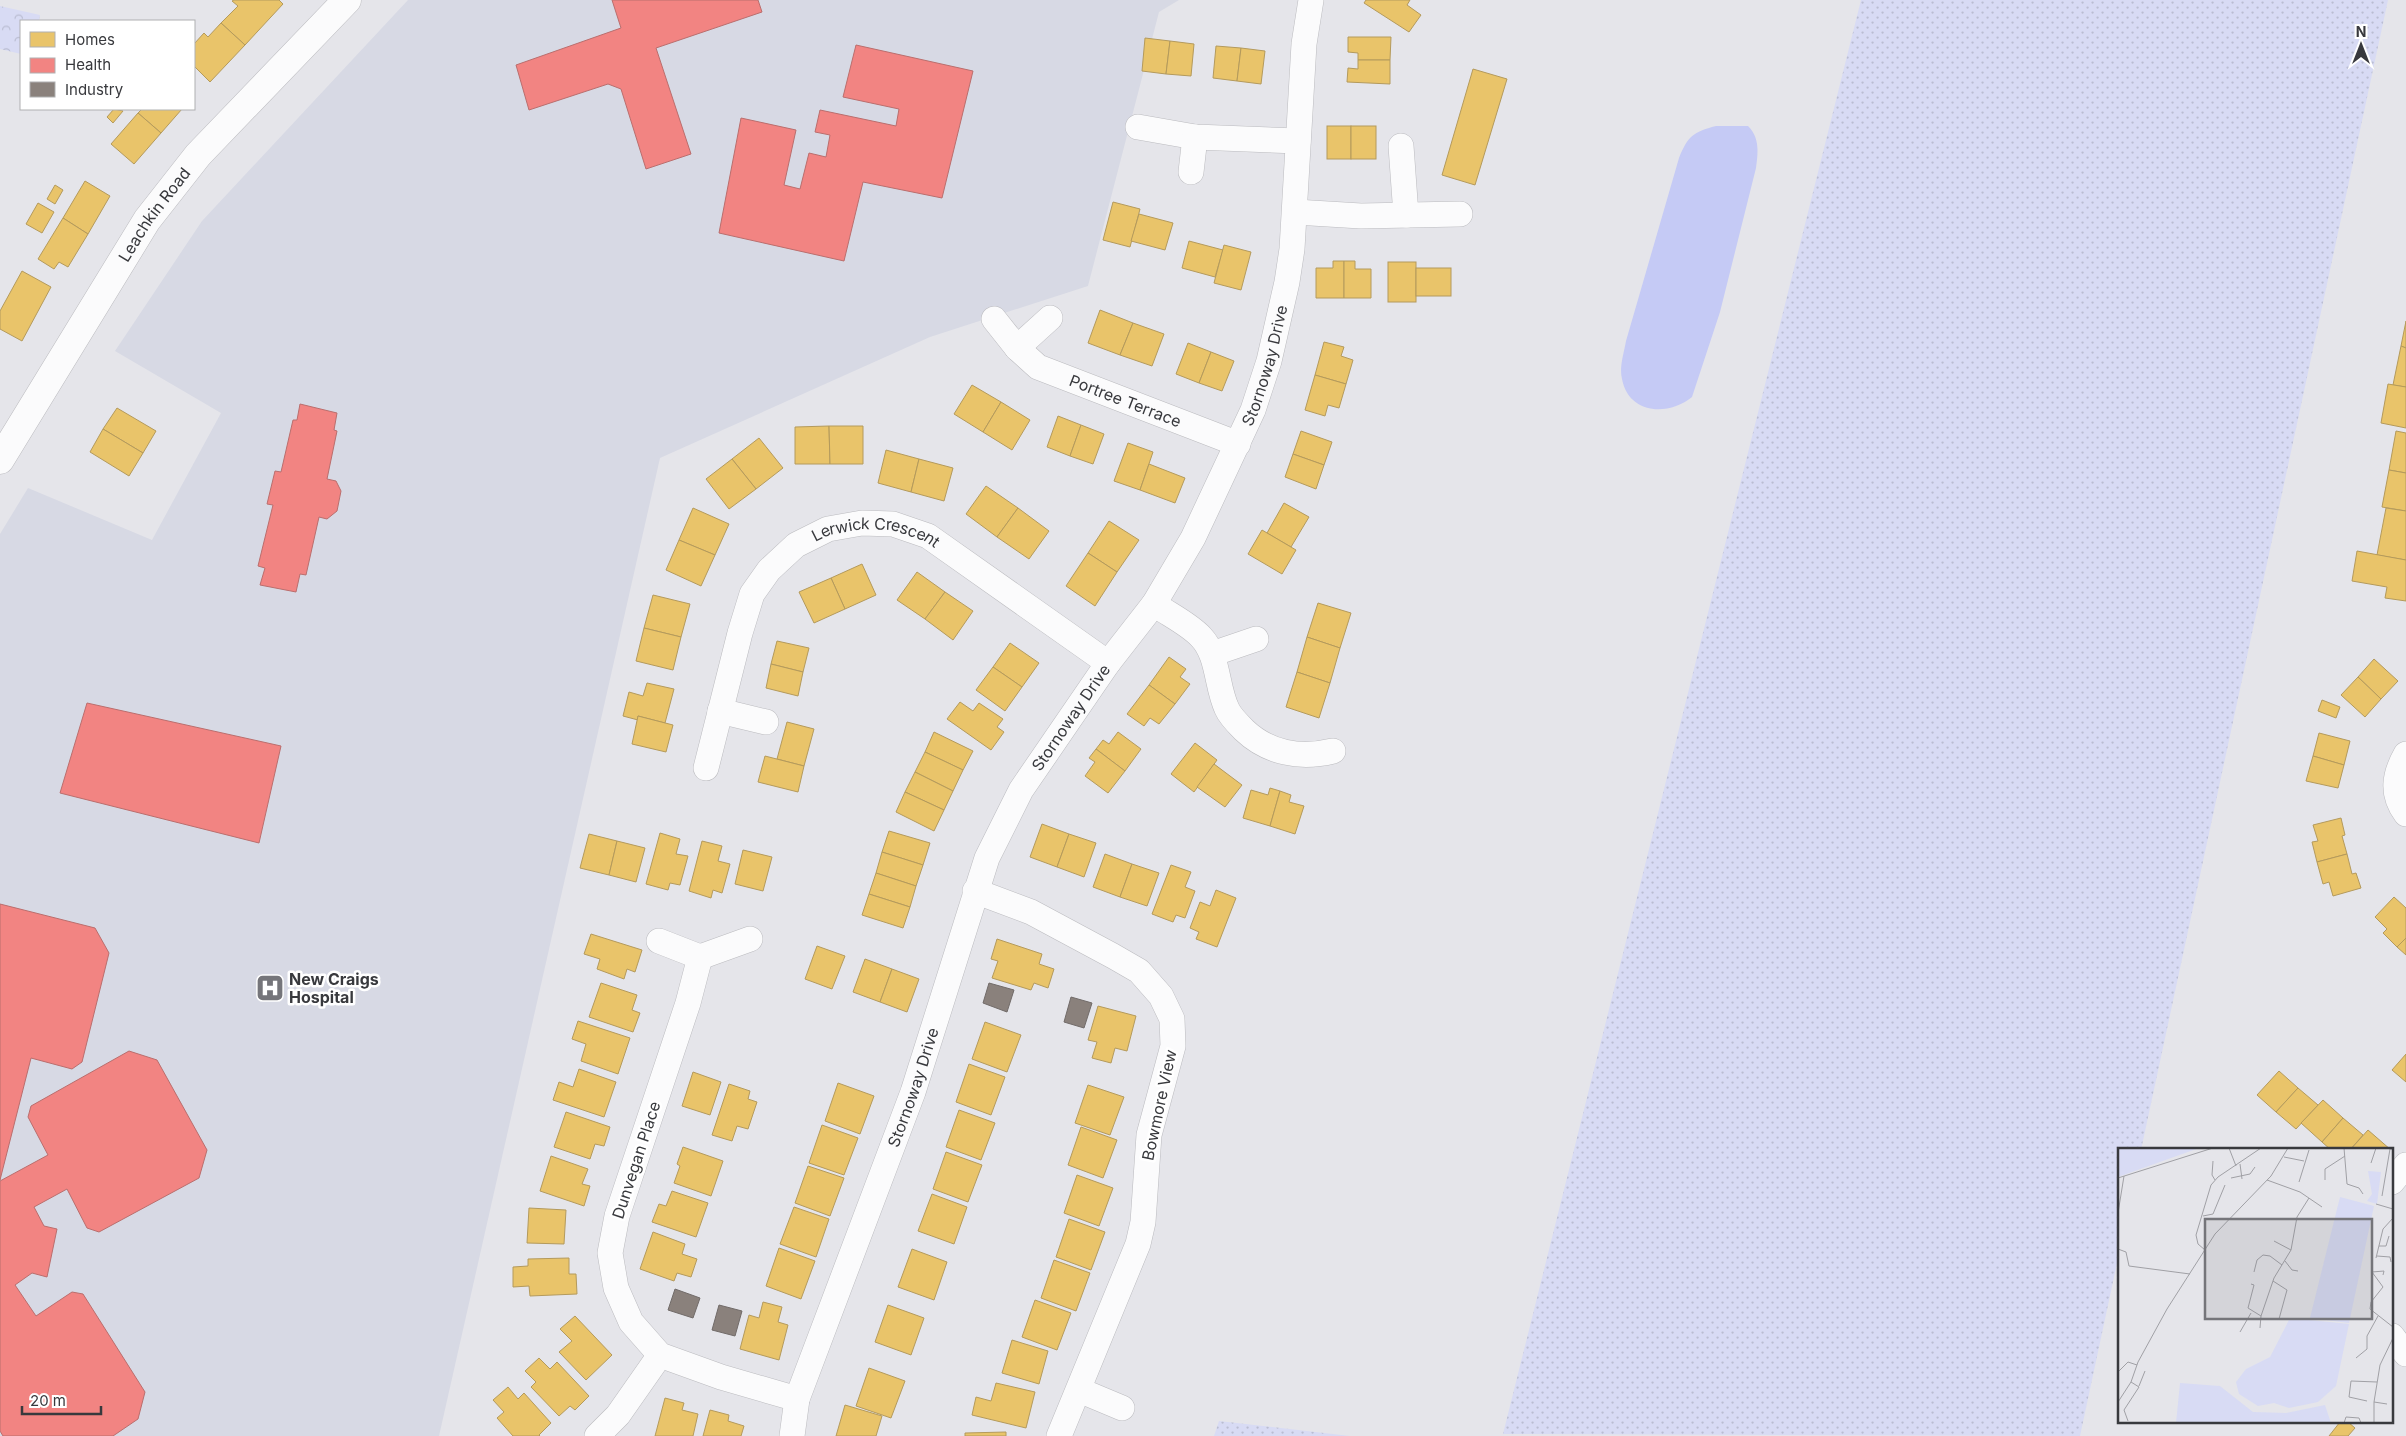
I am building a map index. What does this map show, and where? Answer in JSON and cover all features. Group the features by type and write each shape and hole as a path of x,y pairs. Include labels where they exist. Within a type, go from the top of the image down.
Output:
{"street":[{"name":"Leachkin Road","path":"1,456 146,220 198,156 347,0"},
{"name":"Stornoway Drive","path":"792,1436 797,1398 913,1092 987,858 1021,790 1108,663 1154,604 1193,538 1238,444 1269,361 1287,282 1295,212 1304,44 1311,0"},
{"path":"1138,127 1195,136 1298,141"},
{"path":"1192,172 1195,136"},
{"path":"1401,146 1406,215"},
{"path":"1295,212 1361,216 1460,214"},
{"path":"1017,348 1050,318"},
{"name":"Portree Terrace","path":"994,319 1017,348 1038,367 1238,444"},
{"name":"Lerwick Crescent","path":"706,768 740,633 752,594 769,570 796,546 828,529 862,524 893,524 928,536 1108,663"},
{"path":"1154,604 1201,637 1212,654 1227,710 1256,741 1273,750 1295,754 1319,754 1333,751"},
{"path":"1212,654 1256,639"},
{"path":"720,711 766,722"},
{"path":"2406,754 2396,770 2394,787 2401,807 2406,814"},
{"name":"Bowmore View","path":"975,891 1031,912 1139,971 1161,996 1172,1019 1173,1046 1149,1135 1143,1222 1138,1244 1059,1436"},
{"path":"659,941 700,958 750,938"},
{"name":"Dunvegan Place","path":"700,958 688,1003 617,1216 610,1253 616,1288 631,1322 660,1355 721,1377 797,1398"},
{"path":"2394,1180 2406,1165"},
{"path":"2394,1339 2406,1354"},
{"path":"598,1436 618,1415 660,1355"},
{"path":"1079,1390 1122,1408"}],"shaded area":[{"name":"New Craigs Hospital","path":"408,0 1179,0 1159,12 1088,286 930,337 660,458 439,1436 0,1436 0,534 28,488 152,540 221,413 115,351 202,221"}],"green space":[{"path":"1861,0 2388,0 2141,1148 2118,1148 2118,1258 2080,1436 1503,1434"},
{"path":"0,6 40,15 39,20 20,20 20,54 0,49"},
{"path":"1219,1421 1350,1436 1214,1436"}],"water":[{"path":"1716,126 1748,126 1755,135 1756,140 1758,151 1756,168 1720,312 1692,397 1672,407 1651,409 1641,406 1626,391 1621,370 1626,341 1679,158 1692,136 1702,130"}],"building: Homes":[{"path":"279,0 283,4 245,45 221,23 238,6 232,1"},
{"path":"1366,0 1410,0 1407,5 1421,15 1409,32 1364,3"},
{"path":"221,23 245,45 210,82 195,67 195,43 204,33 208,37"},
{"path":"1348,37 1391,37 1390,60 1358,60 1358,53 1348,52"},
{"path":"1145,38 1170,41 1166,74 1142,71"},
{"path":"1170,41 1194,44 1191,76 1166,74"},
{"path":"1216,46 1241,48 1237,81 1213,78"},
{"path":"1241,48 1265,51 1261,84 1237,81"},
{"path":"1358,60 1390,60 1390,84 1347,82 1348,68 1358,69"},
{"path":"1473,69 1507,79 1475,185 1442,175"},
{"path":"113,110 123,111 113,123 107,117"},
{"path":"141,110 181,110 161,133 138,113"},
{"path":"138,113 161,133 134,164 111,144"},
{"path":"1327,126 1351,126 1351,159 1327,159"},
{"path":"1351,126 1376,126 1376,159 1351,159"},
{"path":"85,181 110,196 88,234 63,218"},
{"path":"55,185 63,190 55,204 47,199"},
{"path":"1113,202 1140,209 1130,247 1103,240"},
{"path":"38,203 54,212 42,233 26,224"},
{"path":"1139,214 1173,223 1165,250 1131,241"},
{"path":"63,218 88,234 68,267 59,262 54,269 38,259"},
{"path":"1189,241 1223,250 1215,277 1182,268"},
{"path":"1224,245 1251,252 1241,290 1214,283"},
{"path":"1333,261 1344,261 1344,298 1316,298 1316,268 1333,268"},
{"path":"1344,261 1355,261 1355,269 1371,269 1371,298 1344,298"},
{"path":"1388,262 1416,262 1416,302 1388,302"},
{"path":"1416,268 1451,268 1451,296 1416,296"},
{"path":"22,271 51,287 22,341 0,329 0,311"},
{"path":"1100,310 1133,323 1120,355 1088,343"},
{"path":"2406,321 2406,348 2401,346"},
{"path":"1133,323 1164,334 1152,366 1120,355"},
{"path":"1324,342 1344,347 1341,356 1353,360 1346,384 1315,375"},
{"path":"1188,343 1211,352 1199,383 1176,374"},
{"path":"2401,346 2406,348 2406,387 2393,385"},
{"path":"1211,352 1234,361 1222,391 1199,383"},
{"path":"1315,375 1346,384 1339,408 1328,405 1325,416 1305,410"},
{"path":"2388,384 2406,387 2406,428 2381,423"},
{"path":"972,385 1001,402 983,432 954,414"},
{"path":"1001,402 1030,420 1012,450 983,432"},
{"path":"117,408 156,431 143,453 103,429"},
{"path":"1058,416 1081,425 1070,456 1047,447"},
{"path":"1081,425 1104,434 1093,464 1070,456"},
{"path":"829,426 830,464 795,464 795,427"},
{"path":"829,426 863,426 863,464 830,464"},
{"path":"103,429 143,453 129,476 90,452"},
{"path":"1301,431 1332,442 1324,465 1293,454"},
{"path":"2396,431 2406,433 2406,473 2389,470"},
{"path":"759,438 783,468 756,489 732,459"},
{"path":"1128,443 1153,452 1140,490 1114,481"},
{"path":"886,450 919,459 911,492 878,483"},
{"path":"1293,454 1324,465 1316,489 1285,477"},
{"path":"732,459 756,489 729,509 706,479"},
{"path":"919,459 953,468 944,501 911,492"},
{"path":"1149,464 1185,478 1175,503 1140,490"},
{"path":"2389,470 2406,473 2406,511 2382,507"},
{"path":"986,486 1018,508 997,537 966,514"},
{"path":"1284,503 1309,517 1291,547 1267,533"},
{"path":"693,508 729,524 715,555 679,540"},
{"path":"1018,508 1049,531 1029,559 997,537"},
{"path":"2386,508 2406,511 2406,560 2377,555"},
{"path":"1109,521 1139,540 1117,572 1088,553"},
{"path":"1262,530 1296,550 1282,574 1248,554"},
{"path":"679,540 715,555 701,586 666,570"},
{"path":"2357,551 2406,560 2406,601 2385,598 2387,587 2352,581"},
{"path":"1088,553 1117,572 1095,606 1066,586"},
{"path":"862,564 876,595 845,609 831,578"},
{"path":"917,572 945,592 925,619 897,600"},
{"path":"831,578 845,609 814,623 799,592"},
{"path":"945,592 973,611 953,640 925,619"},
{"path":"653,595 690,604 681,637 644,628"},
{"path":"1318,603 1351,613 1340,648 1307,637"},
{"path":"644,628 681,637 673,670 636,661"},
{"path":"1307,637 1340,648 1330,683 1297,672"},
{"path":"777,641 809,648 803,672 771,664"},
{"path":"1010,643 1039,663 1022,687 993,667"},
{"path":"1169,657 1186,669 1180,677 1190,684 1175,704 1149,685"},
{"path":"2374,659 2398,681 2381,699 2358,677"},
{"path":"771,664 803,672 798,696 766,688"},
{"path":"993,667 1022,687 1005,711 976,690"},
{"path":"1297,672 1330,683 1319,718 1286,707"},
{"path":"2358,677 2381,699 2365,717 2341,695"},
{"path":"647,683 674,689 665,723 638,716 638,720 623,716 629,692 643,696"},
{"path":"1149,685 1175,704 1159,724 1150,718 1144,726 1127,714"},
{"path":"2322,700 2340,707 2336,718 2318,711"},
{"path":"960,702 973,711 979,703 1003,719 997,727 1004,732 991,750 947,719"},
{"path":"638,716 673,725 666,752 632,744"},
{"path":"787,722 814,729 804,766 777,759"},
{"path":"934,732 973,751 963,770 925,752"},
{"path":"1118,732 1141,749 1125,771 1096,749 1103,740 1109,744"},
{"path":"2319,733 2350,741 2344,765 2313,756"},
{"path":"1195,743 1217,760 1194,792 1171,774"},
{"path":"1096,749 1125,771 1108,793 1085,776 1095,762 1089,758"},
{"path":"925,752 963,770 953,791 915,772"},
{"path":"765,756 804,766 798,792 758,782"},
{"path":"2313,756 2344,765 2338,788 2306,781"},
{"path":"1214,764 1242,785 1225,807 1197,787"},
{"path":"915,772 953,791 944,810 905,792"},
{"path":"1270,788 1280,791 1270,826 1243,818 1251,790 1268,795"},
{"path":"1280,791 1291,795 1289,802 1304,806 1295,834 1270,826"},
{"path":"905,792 944,810 934,831 896,812"},
{"path":"2341,818 2345,835 2342,836 2347,854 2317,862 2312,842 2318,841 2313,825"},
{"path":"1042,824 1069,834 1057,867 1030,857"},
{"path":"889,831 930,843 923,865 882,852"},
{"path":"660,833 680,839 676,854 688,856 680,885 670,883 668,890 646,884"},
{"path":"589,834 617,841 609,875 580,868"},
{"path":"1069,834 1096,843 1084,877 1057,867"},
{"path":"617,841 645,848 636,882 609,875"},
{"path":"702,841 722,846 718,861 730,864 722,893 713,890 711,898 689,891"},
{"path":"743,850 772,857 763,891 735,884"},
{"path":"882,852 923,865 916,886 876,873"},
{"path":"1105,854 1132,864 1120,897 1093,887"},
{"path":"2347,854 2352,874 2356,873 2361,888 2333,896 2329,882 2323,884 2317,862"},
{"path":"1132,864 1159,873 1147,906 1120,897"},
{"path":"1171,865 1191,872 1185,887 1195,891 1185,918 1176,915 1173,922 1152,914"},
{"path":"876,873 916,886 910,907 869,894"},
{"path":"1216,890 1236,898 1217,947 1196,939 1199,932 1190,928 1200,902 1210,906"},
{"path":"869,894 910,907 903,928 862,915"},
{"path":"2394,897 2406,908 2406,938 2397,947 2383,933 2387,929 2375,917"},
{"path":"591,934 642,950 635,972 627,969 624,979 597,969 600,959 584,954"},
{"path":"2406,938 2406,955 2397,947"},
{"path":"997,939 1042,954 1039,964 1054,969 1048,988 1034,983 1031,990 992,978 998,961 991,959"},
{"path":"817,946 845,956 832,989 805,979"},
{"path":"865,959 892,969 880,1002 853,992"},
{"path":"892,969 919,979 907,1012 880,1002"},
{"path":"601,983 637,995 632,1010 640,1013 633,1032 589,1017"},
{"path":"1098,1006 1136,1016 1127,1051 1115,1048 1111,1063 1092,1058 1097,1042 1088,1040"},
{"path":"578,1021 630,1038 618,1074 581,1061 586,1044 572,1039"},
{"path":"985,1022 1021,1035 1007,1072 972,1059"},
{"path":"2406,1054 2406,1082 2392,1070"},
{"path":"969,1064 1005,1077 991,1115 956,1102"},
{"path":"579,1069 616,1082 604,1117 553,1100 559,1082 573,1087"},
{"path":"2279,1071 2298,1088 2276,1112 2257,1095"},
{"path":"693,1072 721,1082 710,1115 682,1106"},
{"path":"838,1083 874,1096 860,1134 825,1121"},
{"path":"729,1084 750,1091 748,1099 757,1102 748,1129 737,1126 732,1141 712,1135"},
{"path":"1088,1085 1124,1097 1110,1135 1075,1123"},
{"path":"2298,1088 2318,1105 2296,1129 2276,1112"},
{"path":"2323,1100 2343,1118 2322,1142 2301,1123"},
{"path":"959,1110 995,1123 981,1160 946,1147"},
{"path":"566,1112 610,1127 604,1146 595,1144 590,1159 554,1147"},
{"path":"2343,1118 2363,1135 2352,1148 2329,1148 2322,1142"},
{"path":"822,1125 858,1138 844,1175 809,1163"},
{"path":"1081,1127 1117,1140 1103,1178 1068,1165"},
{"path":"2368,1130 2389,1148 2352,1148"},
{"path":"683,1147 723,1161 711,1196 674,1183 680,1166 677,1164"},
{"path":"946,1152 982,1165 968,1202 933,1189"},
{"path":"551,1156 588,1169 582,1184 590,1186 584,1206 540,1191"},
{"path":"808,1166 844,1178 830,1216 795,1203"},
{"path":"1077,1175 1113,1188 1099,1226 1064,1213"},
{"path":"672,1191 708,1203 696,1237 652,1222 659,1204 666,1206"},
{"path":"932,1194 967,1207 954,1244 918,1231"},
{"path":"794,1207 829,1219 816,1257 780,1244"},
{"path":"529,1208 566,1210 564,1244 527,1243"},
{"path":"1069,1219 1105,1232 1091,1270 1056,1257"},
{"path":"653,1232 685,1244 682,1254 697,1259 691,1277 677,1273 674,1281 640,1269"},
{"path":"779,1248 815,1261 801,1299 766,1286"},
{"path":"912,1249 947,1262 934,1300 898,1287"},
{"path":"569,1258 569,1274 576,1274 577,1294 530,1296 529,1286 513,1287 513,1267 528,1266 528,1259"},
{"path":"1054,1260 1090,1273 1076,1311 1041,1298"},
{"path":"1035,1300 1071,1313 1057,1350 1022,1337"},
{"path":"763,1302 782,1307 778,1322 788,1325 779,1360 740,1349 749,1315 759,1318"},
{"path":"888,1305 924,1318 911,1355 875,1342"},
{"path":"575,1316 612,1355 586,1380 559,1352 572,1341 560,1329"},
{"path":"1012,1340 1048,1351 1039,1384 1002,1373"},
{"path":"539,1358 550,1369 557,1362 589,1396 575,1410 570,1406 559,1416 531,1387 536,1382 525,1371"},
{"path":"869,1368 905,1381 891,1418 856,1406"},
{"path":"996,1383 1035,1392 1026,1428 972,1415 976,1397 991,1401"},
{"path":"508,1387 518,1399 524,1393 551,1423 540,1436 513,1436 497,1418 504,1412 493,1400"},
{"path":"665,1398 684,1403 682,1410 698,1414 693,1436 655,1436"},
{"path":"845,1405 882,1416 876,1436 836,1436"},
{"path":"710,1410 729,1415 728,1421 744,1426 741,1436 703,1436"},
{"path":"2338,1424 2350,1424 2355,1428 2348,1436 2329,1436"},
{"path":"1006,1432 1006,1436 965,1436 965,1433"}],"building: Health":[{"path":"612,0 758,0 762,12 656,48 691,154 646,169 621,89 608,84 529,110 516,65 621,28"},
{"path":"856,45 973,71 942,198 863,182 844,261 719,233 741,118 796,130 784,185 800,189 809,153 826,157 830,135 815,132 820,110 896,126 899,109 843,97"},
{"path":"300,404 337,413 334,430 337,431 327,479 336,481 341,491 337,511 327,519 319,517 306,575 300,574 296,592 260,585 265,568 258,566 273,505 267,504 275,471 281,472 293,420 297,420"},
{"path":"87,703 281,746 259,843 60,793"},
{"path":"0,904 95,928 109,953 82,1062 72,1069 31,1058 0,1180"},
{"path":"129,1051 157,1060 207,1150 199,1178 99,1232 87,1228 67,1189 34,1207 44,1226 57,1229 47,1277 32,1273 15,1285 36,1316 72,1292 83,1294 145,1392 138,1419 113,1436 3,1436 0,1431 0,1181 48,1155 28,1117 31,1106"}],"building: Industry":[{"path":"989,983 1014,990 1007,1012 983,1003"},
{"path":"1071,997 1092,1003 1084,1028 1064,1022"},
{"path":"675,1289 700,1298 693,1318 668,1310"},
{"path":"719,1305 742,1311 735,1336 712,1330"}],"place":[{"name":"New Craigs Hospital","path":"270,988"}]}
